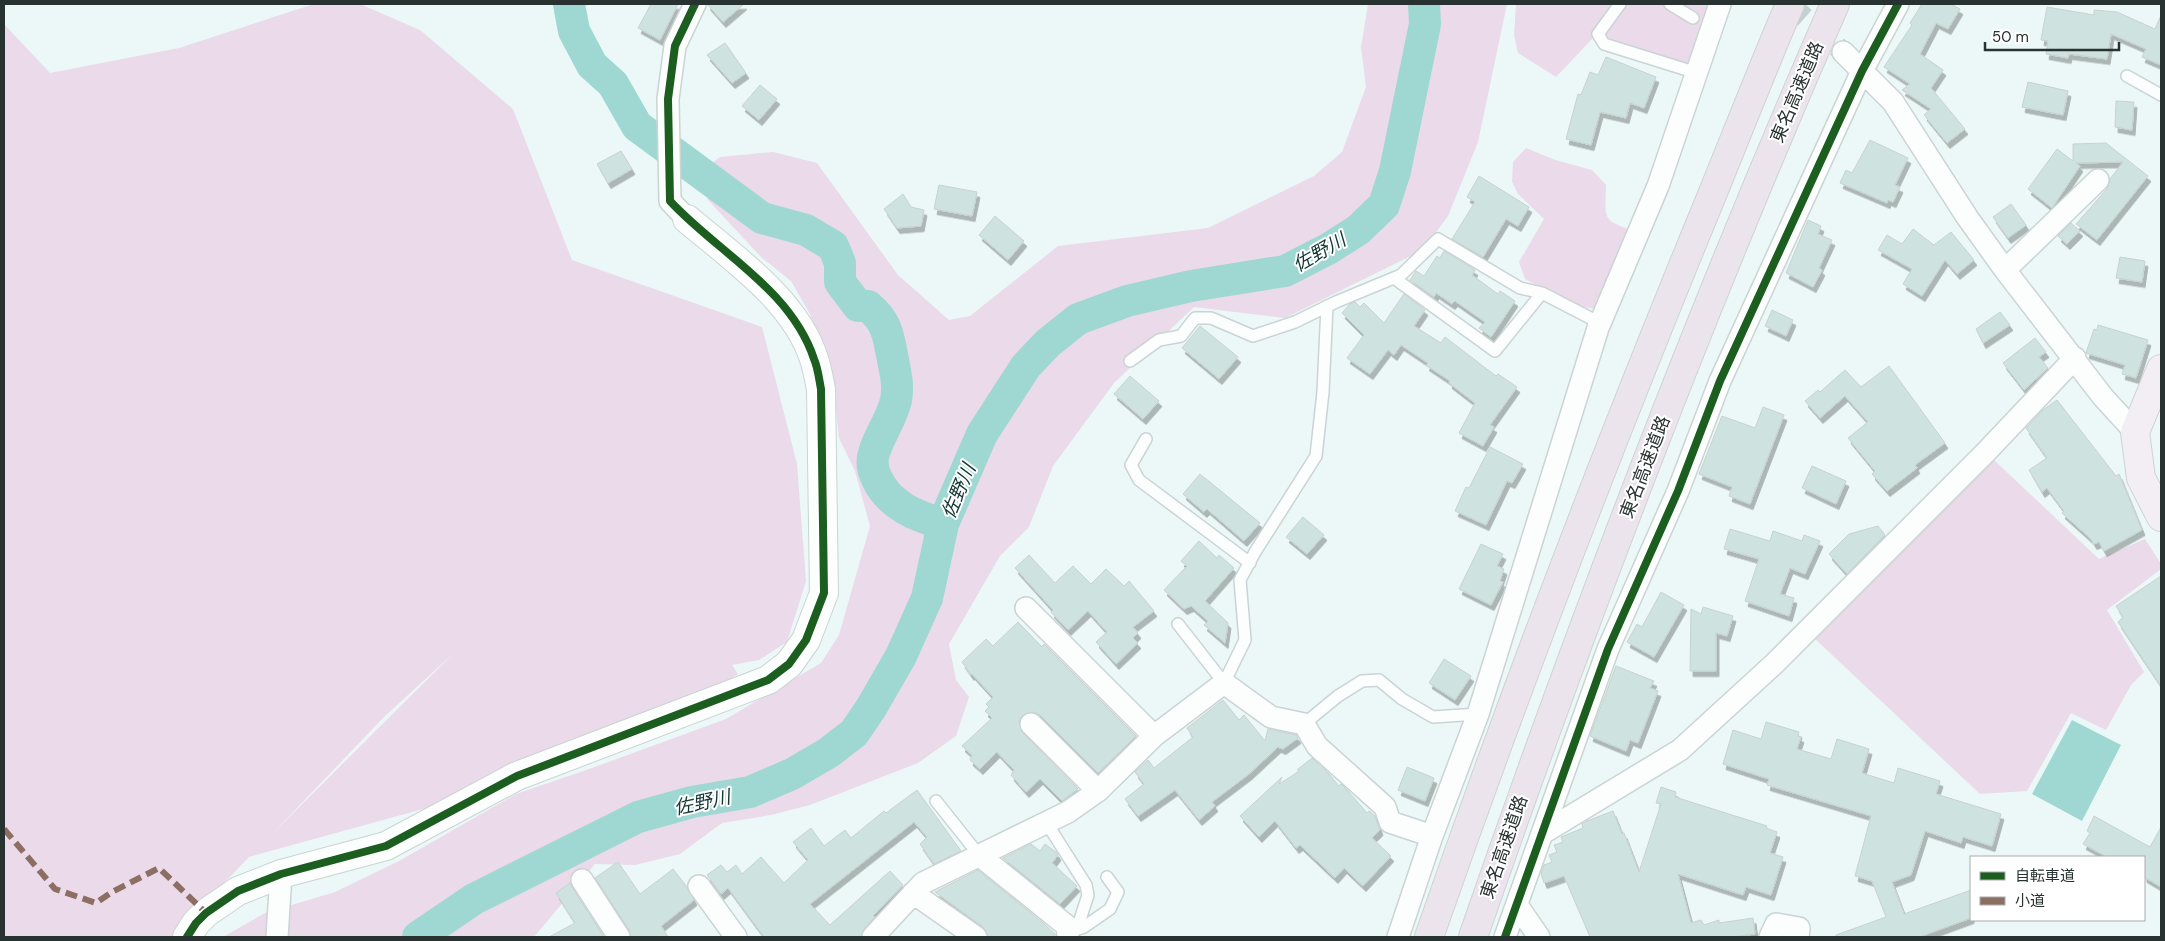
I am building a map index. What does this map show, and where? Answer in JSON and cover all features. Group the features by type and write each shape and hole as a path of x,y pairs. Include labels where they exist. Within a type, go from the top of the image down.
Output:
{"highway":[{"path":"1429,937 1506,717 1575,535 1637,377 1790,4"},
{"name":"東名高速道路","path":"1473,937 1546,728 1675,389 1785,118 1835,4"}],"main road":[{"path":"2159,509 2142,478 2135,432 2161,369"}],"street":[{"path":"187,937 206,913 238,891 281,874 386,846 517,776 768,680 789,664 806,640 824,593 820,389 814,358 798,325 776,297 687,220 670,201 668,99 675,46 695,4"},
{"path":"1398,937 1432,836 1478,714 1600,323 1658,186 1720,4"},
{"path":"1505,937 1608,648 1678,491 1720,382 1862,72 1898,4"},
{"path":"1843,52 1893,102 1967,217 2005,270 2104,397 2135,432"},
{"path":"2005,270 2098,180"},
{"path":"1542,833 1680,750 1774,664 1987,451 2075,358"},
{"path":"1026,608 1154,736"},
{"path":"873,937 922,883 1068,812 1098,791 1154,736 1224,683 1270,717 1304,724 1317,746 1385,807 1390,822 1432,836"},
{"path":"1031,724 1098,791"},
{"path":"980,855 1067,926 1071,933"},
{"path":"277,928 281,874"},
{"path":"582,880 619,937"},
{"path":"699,886 736,937"},
{"path":"914,893 976,937"},
{"path":"1517,906 1540,937"},
{"path":"1770,937 1776,924 1799,928 1798,937"}],"lane":[{"path":"1620,4 1598,34 1604,44 1697,73"},
{"path":"1670,4 1693,18"},
{"path":"1774,41 1784,4"},
{"path":"2127,76 2161,95"},
{"path":"1130,361 1159,340 1181,336 1194,318 1211,318 1253,336 1295,322 1327,306 1401,275 1438,239 1520,288 1542,293 1600,323"},
{"path":"1394,278 1495,351 1542,293"},
{"path":"1178,624 1224,683 1244,640 1240,580 1316,456 1323,392 1327,306"},
{"path":"1146,440 1132,464 1139,480 1250,562"},
{"path":"1304,724 1338,696 1362,681 1379,680 1402,699 1432,717 1478,714"},
{"path":"936,801 980,855"},
{"path":"1046,822 1086,885 1088,894 1071,933"},
{"path":"1071,933 1084,927 1110,909 1118,892 1107,877"}],"shaded area":[{"path":"314,4 360,4 420,30 513,109 572,260 762,327 797,464 806,581 787,642 759,660 732,665 738,674 663,720 434,806 249,857 199,909 183,937 4,937 4,24 50,73 179,48","holes":["455,652 273,833 384,717"]},
{"path":"1368,4 1507,4 1478,142 1448,216 1423,250 1285,318 1194,307 1114,383 1053,466 1029,527 1000,556 949,644 956,680 969,697 956,736 918,763 810,805 771,815 722,823 680,854 635,865 595,864 534,937 223,937 265,913 335,892 399,861 516,794 726,719 821,663 839,635 870,526 855,471 839,438 834,391 810,314 791,281 761,257 708,200 700,172 720,157 773,152 817,163 898,275 949,320 970,316 1058,246 1208,228 1314,176 1342,152 1366,87 1361,47"},
{"path":"1516,4 1716,4 1697,73 1595,36 1556,77 1518,53 1514,35"},
{"path":"1526,148 1555,160 1592,170 1606,185 1605,206 1608,217 1611,221 1636,232 1600,310 1578,306 1525,279 1519,262 1544,219 1518,194 1512,182 1513,162"},
{"path":"1994,460 2099,559 2145,539 2161,564 2161,569 2107,610 2144,672 2131,685 2106,730 2071,713 2027,791 1980,794 1813,637"}],"water":[{"path":"2072,720 2121,745 2082,821 2032,794"}],"building":[{"path":"651,4 678,4 660,40 638,28"},
{"path":"707,4 744,4 723,22"},
{"path":"1922,4 1951,4 1960,9 1948,29 1936,23 1920,54 1943,70 1931,88 1965,129 1947,143 1924,115 1931,109 1902,90 1910,84 1884,67 1912,25 1910,23"},
{"path":"2047,7 2094,15 2094,10 2117,12 2155,29 2161,15 2161,65 2142,57 2146,49 2111,34 2107,59 2069,54 2068,58 2046,54 2048,41 2041,40"},
{"path":"725,43 746,73 732,83 707,55"},
{"path":"1606,57 1656,77 1644,108 1630,103 1626,118 1600,112 1591,145 1566,139 1578,94 1581,95 1590,72 1598,75"},
{"path":"2028,82 2068,91 2063,115 2022,107"},
{"path":"760,85 777,99 759,120 742,106"},
{"path":"2116,101 2134,102 2132,130 2115,127"},
{"path":"1870,140 1908,158 1895,185 1900,187 1893,202 1888,200 1887,203 1840,183 1846,170 1852,173"},
{"path":"2106,143 2148,176 2097,240 2076,224 2107,189 2110,179 2123,162 2076,163 2080,166 2052,208 2028,189 2057,149 2073,161 2073,144"},
{"path":"621,151 632,169 608,183 597,164"},
{"path":"1479,176 1529,207 1518,226 1506,219 1483,257 1452,239 1475,202 1467,197"},
{"path":"939,185 977,192 972,216 934,209"},
{"path":"903,194 911,207 924,210 921,226 897,228 884,209"},
{"path":"2011,204 2026,225 2008,238 1993,217"},
{"path":"995,216 1024,241 1008,260 979,235"},
{"path":"1808,220 1821,226 1818,234 1832,240 1819,268 1822,270 1813,287 1786,273"},
{"path":"2071,223 2080,231 2067,244 2058,236"},
{"path":"1913,229 1934,245 1951,232 1974,260 1957,274 1945,260 1922,296 1903,284 1912,269 1878,250 1887,235 1902,244"},
{"path":"1444,251 1475,270 1472,275 1498,294 1500,291 1515,301 1491,337 1479,328 1485,322 1455,301 1452,304 1436,293 1434,297 1410,280 1416,271 1424,276 1437,256 1440,258"},
{"path":"2120,257 2145,261 2142,282 2116,278"},
{"path":"1404,294 1425,310 1414,326 1441,343 1445,337 1496,376 1498,374 1517,387 1490,425 1494,427 1483,446 1459,433 1475,403 1449,383 1450,381 1426,365 1428,363 1401,345 1394,355 1388,350 1370,374 1347,358 1364,335 1342,313 1350,304 1355,302 1360,307 1364,303 1384,323"},
{"path":"1772,310 1793,320 1786,336 1765,326"},
{"path":"2000,312 2010,325 1983,343 1976,329"},
{"path":"2098,325 2148,340 2136,378 2122,374 2125,365 2086,353 2094,329 2097,330"},
{"path":"1200,326 1238,357 1219,379 1182,348"},
{"path":"2035,338 2046,352 2039,357 2048,368 2024,390 2003,363"},
{"path":"1889,366 1945,443 1915,465 1917,468 1887,491 1872,474 1875,471 1848,438 1868,422 1845,396 1820,418 1805,401 1818,390 1820,392 1845,370 1861,387"},
{"path":"1130,376 1159,401 1143,419 1114,394"},
{"path":"2057,400 2116,476 2119,474 2142,530 2104,551 2099,542 2094,544 2091,539 2062,513 2064,511 2047,488 2042,492 2029,470 2047,458 2026,428 2043,410"},
{"path":"1763,407 1784,415 1750,504 1729,496 1732,487 1699,474 1722,416 1755,428"},
{"path":"1490,447 1523,464 1512,483 1507,481 1486,525 1455,511 1466,487 1469,488"},
{"path":"1812,466 1846,481 1836,504 1802,488"},
{"path":"1200,474 1260,523 1244,541 1207,509 1204,512 1183,494"},
{"path":"1303,517 1324,535 1307,554 1286,537"},
{"path":"1878,526 1885,535 1847,574 1829,554 1849,534"},
{"path":"1730,529 1770,541 1773,531 1802,541 1804,535 1820,541 1805,574 1790,568 1780,594 1794,598 1789,616 1745,601 1759,559 1724,549"},
{"path":"1199,541 1217,558 1219,555 1234,568 1205,601 1228,623 1225,643 1204,625 1208,621 1191,606 1184,609 1164,590 1187,566 1181,561"},
{"path":"1481,544 1503,554 1497,566 1504,569 1500,581 1503,582 1491,605 1459,589"},
{"path":"1029,555 1055,583 1073,566 1091,584 1106,569 1124,586 1129,581 1154,611 1133,627 1138,633 1133,638 1138,643 1116,664 1096,642 1107,632 1088,611 1068,630 1051,612 1053,610 1015,568"},
{"path":"2161,576 2161,686 2118,622 2123,617 2116,606"},
{"path":"1661,592 1684,605 1654,657 1627,642 1637,624 1642,627"},
{"path":"1703,607 1733,616 1727,636 1716,633 1716,671 1690,671 1691,609 1701,614"},
{"path":"1018,622 1042,647 1044,644 1136,736 1098,773 1040,715 1034,712 1023,715 1019,721 1022,732 1078,789 1062,801 1040,779 1026,792 1011,775 1014,770 997,752 980,769 970,760 972,755 962,746 992,718 985,711 989,707 986,704 993,697 971,675 962,662 986,639 993,646"},
{"path":"1444,659 1471,676 1455,700 1429,683"},
{"path":"1616,666 1654,681 1650,688 1658,691 1638,743 1630,740 1626,751 1590,736"},
{"path":"1223,700 1239,720 1244,715 1265,741 1268,729 1296,735 1298,738 1283,749 1278,747 1249,774 1212,802 1215,806 1199,820 1175,790 1138,816 1125,799 1144,784 1135,772 1148,760 1154,768 1193,737 1187,728"},
{"path":"1766,722 1799,732 1798,736 1801,737 1797,749 1831,759 1837,739 1869,749 1862,773 1894,783 1898,768 1940,781 1936,794 2001,814 1992,846 1963,837 1961,843 1925,831 1911,875 1892,882 1904,914 1970,890 1970,918 1919,937 1836,937 1836,935 1886,917 1872,881 1855,876 1871,816 1767,785 1769,779 1723,764 1733,730 1761,739"},
{"path":"1312,758 1339,786 1341,784 1348,791 1367,813 1369,811 1375,816 1380,830 1372,838 1391,856 1363,886 1344,868 1335,878 1300,845 1296,848 1275,821 1259,837 1240,816 1282,777 1279,784 1298,772 1298,769"},
{"path":"1407,767 1434,778 1425,801 1398,790"},
{"path":"1661,787 1676,792 1675,797 1767,826 1766,828 1777,832 1770,853 1783,857 1771,895 1746,887 1743,895 1678,874 1691,923 1701,920 1704,925 1719,920 1719,923 1753,918 1755,934 1731,937 1590,937 1564,876 1544,883 1541,874 1544,865 1552,862 1549,855 1557,852 1554,845 1563,842 1561,837 1583,828 1582,824 1587,821 1613,811 1639,872 1661,804 1656,803"},
{"path":"917,790 961,851 934,864 920,844 927,837 914,822 810,904 830,925 890,871 903,885 873,916 875,917 864,929 861,937 764,937 728,888 721,894 707,875 721,865 727,872 736,865 742,874 761,857 784,883 808,860 793,842 811,828 824,846 845,830 851,838 884,811 886,813"},
{"path":"2094,816 2150,847 2161,827 2161,887 2145,878 2145,856 2105,856 2083,844 2090,833 2087,831"},
{"path":"1031,844 1040,851 1045,844 1056,852 1058,855 1052,863 1077,886 1060,904 1003,858"},
{"path":"618,862 640,894 673,869 687,887 694,900 661,926 668,937 631,937 629,930 595,878"},
{"path":"978,870 1043,923 1055,934 1055,937 988,937 983,927 935,892"},
{"path":"570,883 604,937 549,937 575,923 556,893"}],"waterway":[{"path":"569,4 574,31 592,65 613,84 637,126 762,218 806,230 833,246 840,263 840,282 858,306 868,306 879,317 885,328 895,372 896,400 892,414 873,456 876,476 882,488 896,503 905,509 943,524"},
{"name":"佐野川","path":"418,937 474,899 638,817 692,802 750,792 792,774 828,753 854,733 901,656 927,598 943,524 982,434 1026,366 1048,343 1078,319 1127,301 1191,286 1285,271 1328,249 1358,230 1384,205 1395,171 1425,24 1424,4"}],"tunnel":[{"path":"1789,4 1843,52"}],"marked path":[{"path":"4,829 55,889 96,903 112,892 159,868 206,913"}],"cycle path":[{"path":"187,937 196,923 206,913 238,891 281,874 386,846 517,776 768,680 789,664 806,640 824,593 821,389 814,359 803,334 771,292 670,201 668,99 675,46 695,4"},
{"path":"1505,937 1608,649 1678,491 1720,381 1862,71 1898,4"}]}
